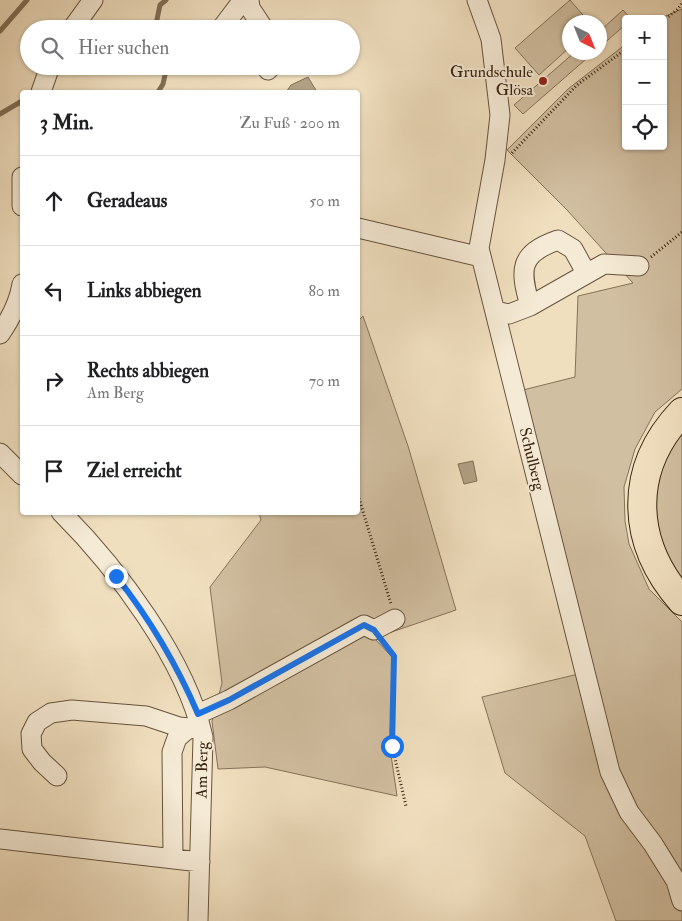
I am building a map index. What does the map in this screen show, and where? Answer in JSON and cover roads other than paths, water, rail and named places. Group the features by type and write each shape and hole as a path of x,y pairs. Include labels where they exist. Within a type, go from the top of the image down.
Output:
{"highway":[{"path":"682,412 657,444 650,460 644,485 642,511 646,539 654,560 664,578 682,601"}],"street":[{"path":"79,20 93,0"},
{"path":"228,20 243,0"},
{"path":"248,0 250,8 258,20"},
{"name":"Schulberg","path":"477,0 491,39 500,115 495,160 479,248 481,257 610,772 628,812 653,844 676,881 682,901"},
{"path":"42,90 47,75"},
{"path":"360,228 481,257"},
{"path":"530,306 522,276 526,260 541,246 558,240 573,249 584,269 581,277"},
{"path":"494,311 509,314 530,306 604,264 640,266"},
{"path":"7,325 20,299"},
{"path":"0,453 20,474"},
{"name":"Am Berg","path":"64,515 92,545 132,596 185,684 196,724 203,737 198,921"},
{"path":"173,858 172,752 177,738 229,700 364,625 374,630 395,619"},
{"path":"57,776 32,749 31,734 37,722 51,713 72,710 146,716 179,726 196,724"},
{"path":"0,839 200,862"}],"waterway":[{"path":"0,31 27,0"},
{"path":"157,20 160,5 166,0"},
{"path":"159,90 165,75"},
{"path":"0,114 20,102"}],"place":[{"name":"Grundschule Glösa","path":"543,81"}]}
